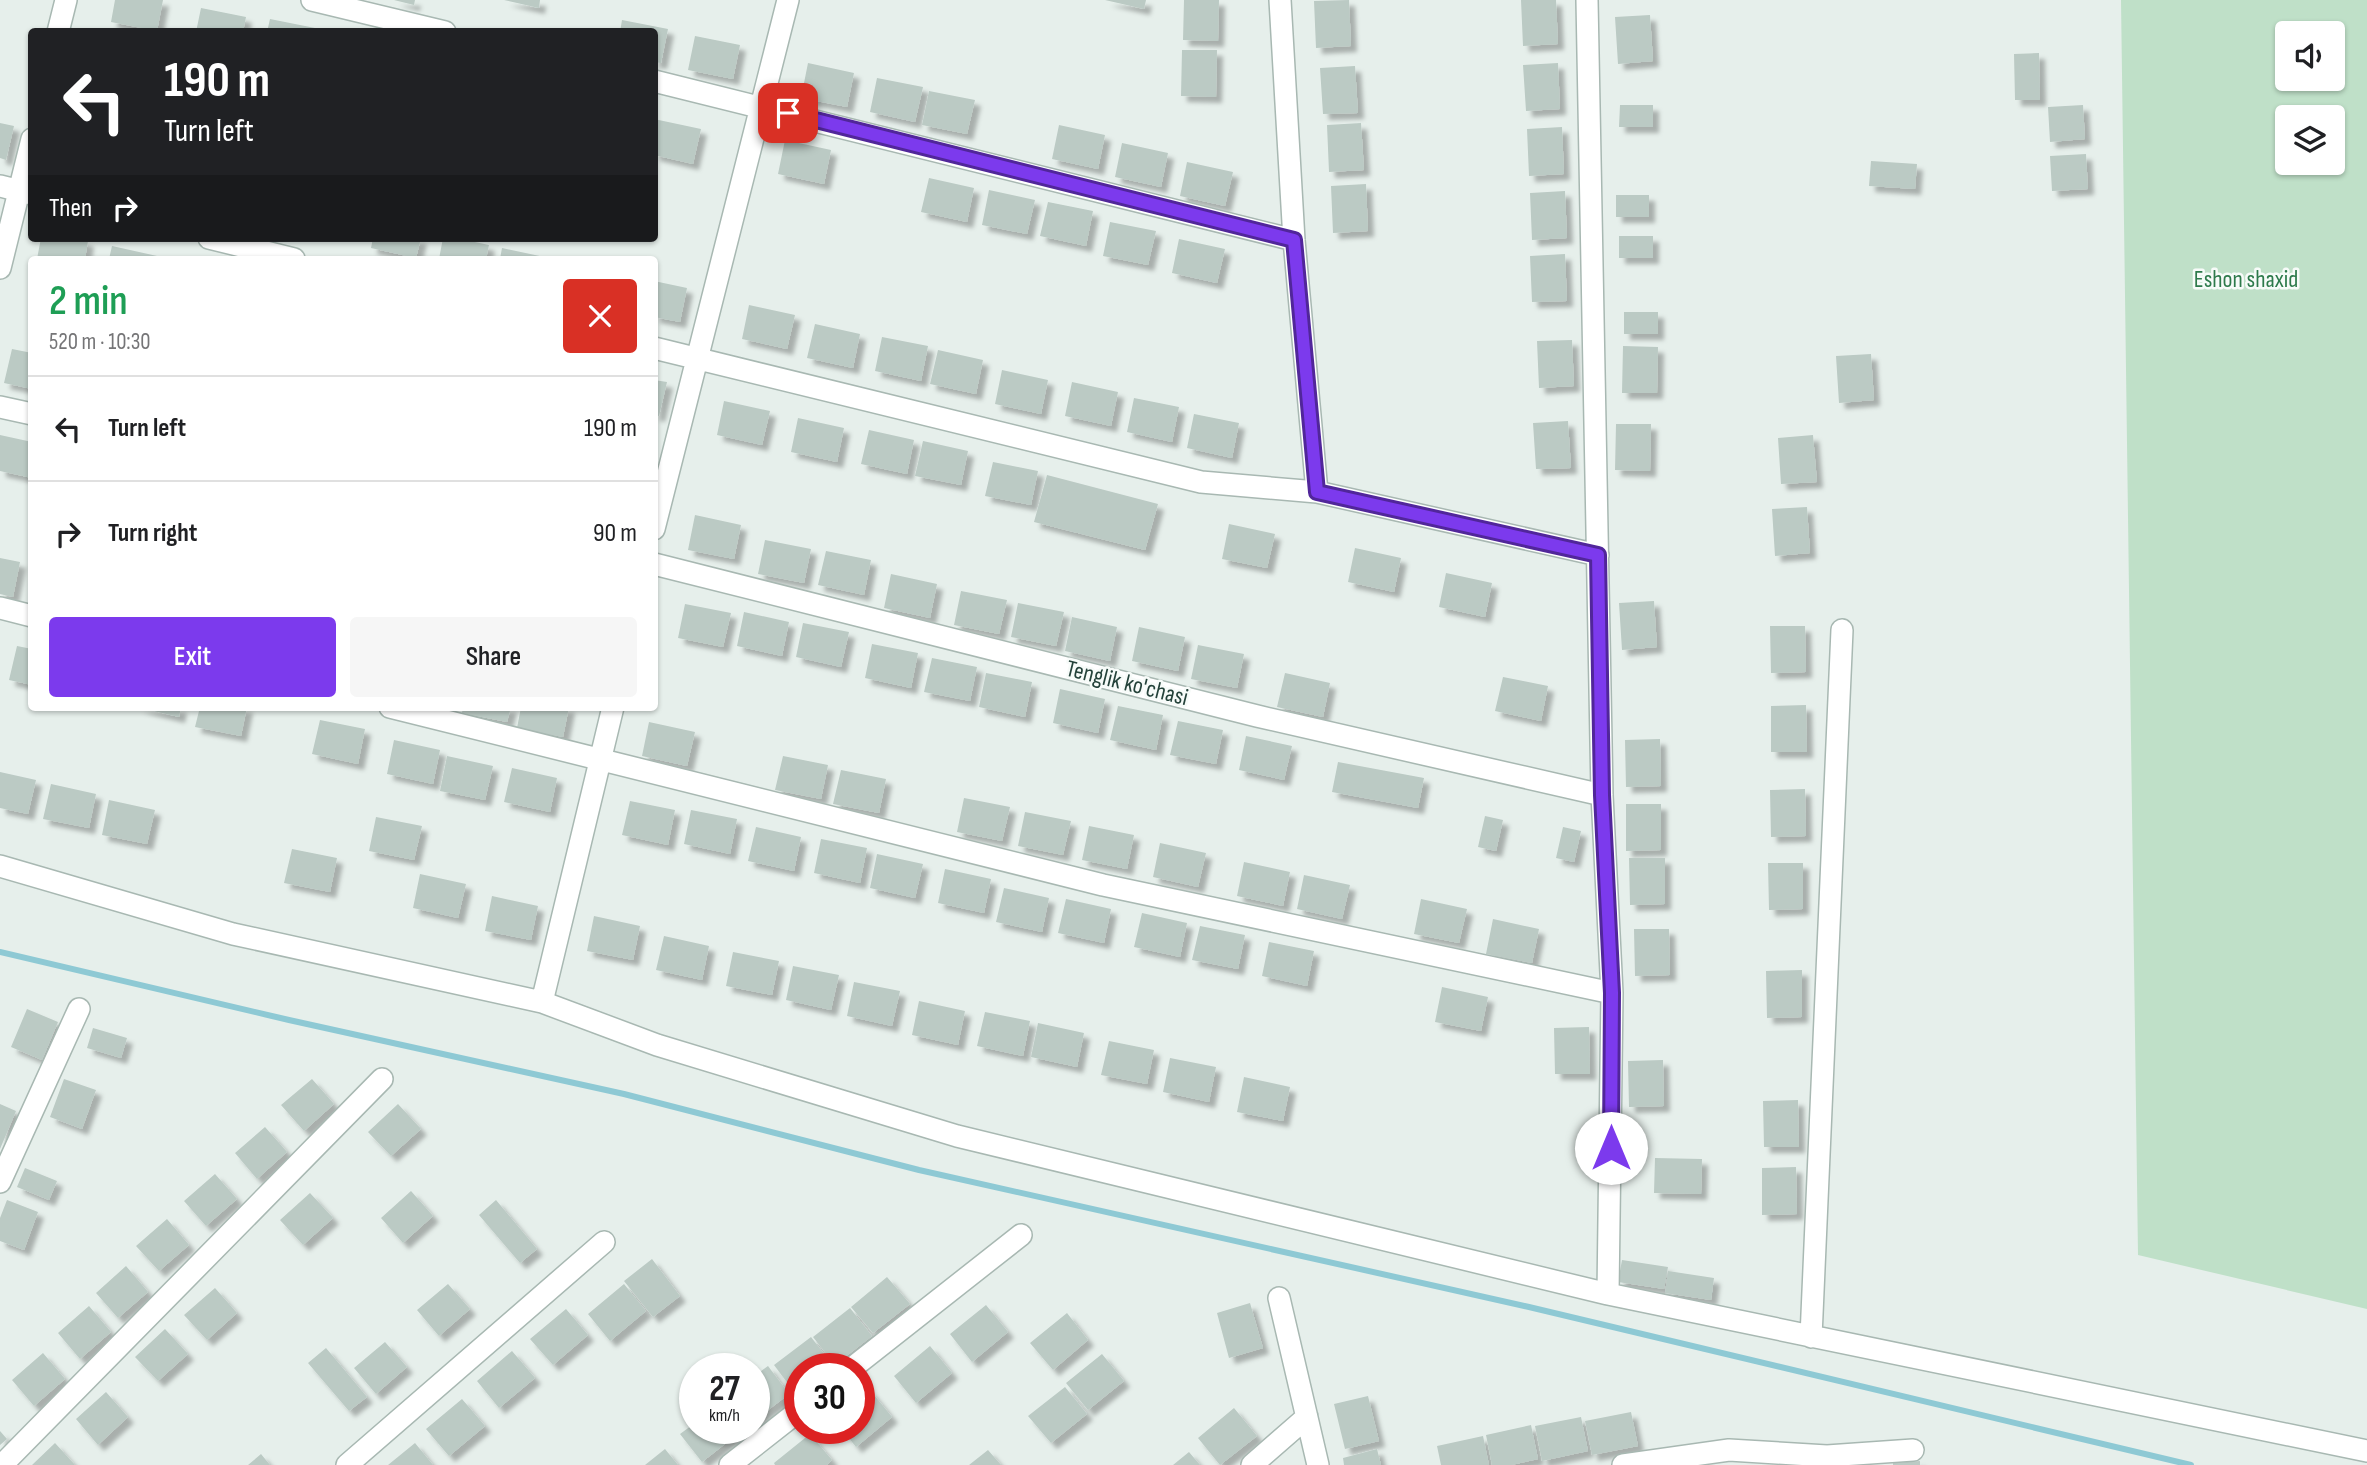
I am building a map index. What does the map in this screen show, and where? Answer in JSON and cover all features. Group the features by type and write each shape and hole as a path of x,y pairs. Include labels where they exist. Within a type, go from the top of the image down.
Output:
{"street":[{"path":"59,28 66,0"},
{"path":"312,0 428,28"},
{"path":"658,513 788,0"},
{"path":"1280,0 1294,240 1317,492"},
{"path":"1587,0 1602,795 1612,993 1608,1294"},
{"path":"658,82 1294,240"},
{"path":"0,268 28,153"},
{"path":"225,242 281,256"},
{"path":"658,349 1201,482 1317,492 1598,555"},
{"path":"0,407 28,413"},
{"name":"Tenglik ko'chasi","path":"658,565 1257,716 1602,795"},
{"path":"0,607 28,614"},
{"path":"1811,1336 1842,630"},
{"path":"406,711 1103,885 1612,993"},
{"path":"542,1002 612,711"},
{"path":"0,866 233,934 542,1002 657,1045 957,1136 1608,1294 2367,1451"},
{"path":"0,1182 79,1009"},
{"path":"2,1465 382,1079"},
{"path":"871,1353 1021,1235"},
{"path":"347,1465 604,1242"},
{"path":"1279,1298 1318,1465"},
{"path":"1252,1465 1307,1417"},
{"path":"730,1465 784,1423"},
{"path":"1623,1465 1729,1450 1827,1456 1913,1450"}],"green space":[{"name":"Eshon shaxid","path":"2121,0 2367,0 2367,1309 2138,1255"}],"building":[{"path":"115,0 163,0 158,28 111,22"},
{"path":"394,0 415,0 414,5"},
{"path":"504,0 540,0 539,8"},
{"path":"1105,0 1146,0 1144,9"},
{"path":"1184,0 1219,0 1218,41 1183,40"},
{"path":"1349,0 1351,46 1316,48 1314,1"},
{"path":"1521,0 1556,0 1558,44 1523,46"},
{"path":"201,8 246,17 244,28 197,28"},
{"path":"1650,15 1653,61 1618,64 1615,17"},
{"path":"270,19 315,28 268,28"},
{"path":"622,20 668,29 661,63 658,63 658,28 621,28"},
{"path":"695,36 740,45 733,79 688,70"},
{"path":"1182,50 1217,50 1216,97 1181,96"},
{"path":"2039,53 2040,100 2015,100 2014,54"},
{"path":"808,63 854,73 847,107 801,98"},
{"path":"1558,63 1560,109 1526,111 1523,65"},
{"path":"1355,66 1358,113 1323,114 1320,68"},
{"path":"877,78 923,87 915,122 870,112"},
{"path":"929,91 975,100 967,134 922,125"},
{"path":"1620,105 1653,105 1653,127 1619,127"},
{"path":"2083,105 2085,139 2050,142 2048,107"},
{"path":"658,120 701,129 693,164 658,156"},
{"path":"0,123 14,126 6,160 0,158"},
{"path":"1361,123 1364,170 1329,172 1327,125"},
{"path":"1059,125 1105,135 1098,169 1052,159"},
{"path":"1562,127 1564,174 1529,176 1527,129"},
{"path":"785,140 831,150 824,184 778,174"},
{"path":"1122,143 1168,153 1161,187 1115,177"},
{"path":"2086,154 2088,189 2052,191 2050,156"},
{"path":"1871,161 1917,164 1915,189 1869,186"},
{"path":"1187,162 1233,172 1225,206 1180,196"},
{"path":"929,178 974,188 967,222 921,212"},
{"path":"1366,184 1368,231 1333,233 1331,186"},
{"path":"989,190 1035,200 1027,234 982,225"},
{"path":"1565,191 1567,238 1532,240 1530,193"},
{"path":"1616,195 1649,195 1649,217 1616,217"},
{"path":"1048,202 1093,211 1086,246 1040,236"},
{"path":"1110,222 1156,231 1148,265 1103,256"},
{"path":"1619,236 1653,236 1653,258 1619,258"},
{"path":"1179,239 1225,249 1217,283 1172,273"},
{"path":"40,242 88,242 86,256 38,256"},
{"path":"372,242 420,242 416,256 371,248"},
{"path":"442,242 489,245 487,256 440,256"},
{"path":"112,246 157,256 110,256"},
{"path":"502,248 540,256 501,256"},
{"path":"1565,254 1567,301 1532,302 1530,256"},
{"path":"658,282 687,288 680,322 658,318"},
{"path":"749,305 795,315 787,349 742,339"},
{"path":"1624,312 1658,312 1658,334 1624,334"},
{"path":"815,324 860,334 853,368 807,358"},
{"path":"882,337 928,346 921,381 875,371"},
{"path":"1572,340 1574,386 1539,388 1537,341"},
{"path":"1623,346 1658,347 1657,393 1622,393"},
{"path":"12,349 28,352 28,388 4,383"},
{"path":"938,350 983,360 976,394 930,384"},
{"path":"1871,354 1874,400 1839,403 1836,356"},
{"path":"1002,370 1048,380 1041,414 995,404"},
{"path":"658,381 667,382 658,416"},
{"path":"1072,382 1118,392 1111,426 1065,416"},
{"path":"1134,398 1179,407 1172,442 1127,432"},
{"path":"724,401 770,411 762,445 717,435"},
{"path":"1194,414 1239,423 1232,458 1187,448"},
{"path":"798,418 844,428 837,462 791,452"},
{"path":"1568,421 1571,468 1536,469 1533,423"},
{"path":"1616,424 1651,424 1650,471 1615,470"},
{"path":"869,430 914,440 907,474 861,464"},
{"path":"0,435 28,441 28,477 0,471"},
{"path":"1813,435 1817,482 1781,484 1778,438"},
{"path":"923,441 968,451 961,485 915,476"},
{"path":"993,462 1038,471 1031,505 985,496"},
{"path":"1047,475 1158,504 1145,550 1034,522"},
{"path":"1807,507 1810,553 1775,556 1772,509"},
{"path":"695,515 741,525 734,559 688,550"},
{"path":"1229,524 1275,534 1267,568 1222,559"},
{"path":"765,540 811,549 804,583 758,574"},
{"path":"1355,548 1401,558 1394,592 1348,582"},
{"path":"826,551 871,560 864,595 818,585"},
{"path":"0,558 20,562 13,597 0,594"},
{"path":"1446,573 1492,583 1485,617 1439,607"},
{"path":"891,574 937,584 930,618 884,608"},
{"path":"961,591 1007,600 999,634 954,625"},
{"path":"1654,601 1657,647 1622,650 1619,603"},
{"path":"1018,603 1064,612 1056,646 1011,637"},
{"path":"685,604 731,613 723,647 678,638"},
{"path":"744,612 789,622 782,656 737,646"},
{"path":"1072,617 1117,627 1110,661 1065,651"},
{"path":"803,623 849,632 841,667 796,657"},
{"path":"1770,626 1805,626 1806,672 1771,673"},
{"path":"1139,627 1185,637 1178,671 1132,661"},
{"path":"872,644 918,653 911,688 865,678"},
{"path":"1198,645 1244,654 1237,688 1191,679"},
{"path":"17,646 28,648 28,684 9,680"},
{"path":"932,658 977,667 970,701 924,692"},
{"path":"986,673 1032,682 1025,717 979,707"},
{"path":"1285,673 1330,683 1323,717 1277,707"},
{"path":"1503,677 1548,686 1541,721 1495,711"},
{"path":"1060,689 1105,699 1098,733 1053,723"},
{"path":"1806,705 1807,752 1771,752 1771,706"},
{"path":"1118,706 1163,715 1156,750 1110,740"},
{"path":"154,711 180,711 179,717"},
{"path":"199,711 246,711 241,736 195,727"},
{"path":"462,711 510,711 507,722"},
{"path":"520,711 568,711 563,737 517,728"},
{"path":"320,720 365,729 358,764 312,754"},
{"path":"1178,721 1223,730 1216,764 1170,755"},
{"path":"649,722 695,732 687,766 642,756"},
{"path":"1246,736 1292,746 1284,780 1239,770"},
{"path":"1660,739 1661,786 1626,787 1625,740"},
{"path":"394,740 440,750 433,784 387,774"},
{"path":"447,756 493,766 485,800 440,791"},
{"path":"783,756 828,765 821,799 775,790"},
{"path":"1338,762 1424,778 1418,808 1332,792"},
{"path":"512,768 557,778 550,812 504,802"},
{"path":"841,770 886,779 879,813 833,804"},
{"path":"0,772 36,780 28,814 0,808"},
{"path":"51,784 96,794 89,828 43,819"},
{"path":"1805,789 1806,836 1771,837 1770,790"},
{"path":"964,798 1010,807 1002,841 957,832"},
{"path":"109,800 155,810 147,844 102,835"},
{"path":"630,801 675,810 668,845 622,835"},
{"path":"1626,804 1661,804 1661,850 1626,851"},
{"path":"691,810 737,819 730,854 684,844"},
{"path":"1025,812 1071,821 1063,855 1018,846"},
{"path":"1485,816 1503,820 1496,851 1478,847"},
{"path":"376,817 422,826 414,860 369,851"},
{"path":"1089,826 1134,835 1127,869 1082,860"},
{"path":"756,827 801,837 794,871 748,861"},
{"path":"1563,827 1581,831 1574,862 1556,858"},
{"path":"821,839 867,848 860,883 814,873"},
{"path":"1160,843 1206,853 1198,887 1153,877"},
{"path":"292,849 337,858 330,892 284,883"},
{"path":"877,854 923,864 915,898 870,888"},
{"path":"1629,858 1665,858 1665,904 1630,905"},
{"path":"1244,862 1290,872 1283,906 1237,896"},
{"path":"1768,863 1803,863 1803,909 1769,910"},
{"path":"945,869 991,879 984,913 938,903"},
{"path":"420,874 466,884 458,918 413,908"},
{"path":"1304,875 1350,885 1342,919 1297,909"},
{"path":"1004,888 1049,898 1042,932 996,922"},
{"path":"492,896 538,906 531,940 485,931"},
{"path":"1066,899 1111,909 1104,943 1058,933"},
{"path":"1421,899 1467,909 1459,943 1414,934"},
{"path":"1142,913 1187,923 1180,957 1134,947"},
{"path":"594,916 640,926 633,960 587,951"},
{"path":"1493,919 1539,929 1532,963 1486,954"},
{"path":"1200,926 1245,935 1238,969 1192,960"},
{"path":"1634,929 1669,929 1670,975 1635,976"},
{"path":"664,936 709,946 702,980 656,970"},
{"path":"1269,942 1314,951 1307,986 1262,976"},
{"path":"733,952 779,961 772,995 726,986"},
{"path":"793,966 839,975 831,1010 786,1000"},
{"path":"1802,970 1802,1017 1767,1018 1766,971"},
{"path":"854,982 900,991 892,1026 847,1016"},
{"path":"1442,987 1488,997 1481,1031 1435,1022"},
{"path":"919,1001 965,1011 958,1045 912,1035"},
{"path":"27,1009 58,1022 42,1060 11,1047"},
{"path":"985,1012 1030,1021 1023,1056 977,1046"},
{"path":"1038,1023 1084,1033 1077,1067 1031,1057"},
{"path":"1589,1027 1590,1074 1555,1074 1554,1028"},
{"path":"93,1028 127,1038 121,1058 87,1048"},
{"path":"1109,1041 1154,1050 1147,1084 1101,1075"},
{"path":"1170,1058 1216,1067 1209,1102 1163,1092"},
{"path":"1663,1060 1664,1106 1629,1107 1628,1061"},
{"path":"1244,1077 1290,1087 1283,1121 1237,1112"},
{"path":"64,1079 96,1090 82,1129 50,1117"},
{"path":"312,1079 334,1104 304,1131 281,1105"},
{"path":"1798,1100 1799,1147 1764,1147 1763,1101"},
{"path":"0,1104 16,1111 0,1149"},
{"path":"398,1104 421,1129 391,1156 368,1132"},
{"path":"265,1127 287,1152 257,1179 235,1153"},
{"path":"1655,1158 1702,1159 1701,1194 1654,1193"},
{"path":"1796,1167 1797,1214 1762,1215 1762,1168"},
{"path":"25,1168 57,1181 49,1200 17,1187"},
{"path":"215,1174 237,1199 206,1226 184,1201"},
{"path":"411,1191 433,1216 403,1243 381,1218"},
{"path":"310,1193 333,1218 303,1245 280,1220"},
{"path":"7,1200 38,1212 24,1250 0,1241 0,1218"},
{"path":"496,1200 537,1249 520,1263 479,1215"},
{"path":"167,1219 189,1245 159,1271 136,1246"},
{"path":"652,1259 680,1296 653,1317 624,1281"},
{"path":"1622,1260 1668,1267 1664,1289 1618,1282"},
{"path":"126,1266 148,1292 118,1318 96,1293"},
{"path":"1668,1271 1714,1278 1711,1300 1665,1293"},
{"path":"887,1277 910,1304 873,1333 851,1307"},
{"path":"448,1284 470,1309 439,1336 417,1310"},
{"path":"624,1284 646,1311 610,1341 588,1314"},
{"path":"215,1288 237,1313 207,1340 184,1315"},
{"path":"1250,1303 1263,1348 1229,1358 1217,1313"},
{"path":"986,1305 1008,1332 972,1362 950,1334"},
{"path":"89,1306 111,1332 80,1359 58,1333"},
{"path":"850,1308 872,1336 850,1353 826,1353 813,1337"},
{"path":"566,1309 588,1335 553,1365 530,1339"},
{"path":"1067,1313 1088,1340 1053,1370 1030,1343"},
{"path":"165,1329 188,1354 158,1381 135,1357"},
{"path":"811,1337 823,1353 790,1353"},
{"path":"385,1342 407,1367 376,1394 354,1368"},
{"path":"930,1346 952,1373 916,1403 894,1376"},
{"path":"326,1348 367,1397 349,1411 308,1363"},
{"path":"512,1351 535,1378 499,1408 477,1381"},
{"path":"43,1353 65,1379 34,1406 12,1380"},
{"path":"1102,1354 1124,1381 1088,1410 1066,1383"},
{"path":"784,1357 784,1378 774,1365"},
{"path":"770,1369 784,1387 784,1398 770,1409"},
{"path":"1065,1387 1087,1414 1051,1443 1028,1416"},
{"path":"106,1392 128,1417 98,1445 76,1419"},
{"path":"875,1396 892,1417 875,1431"},
{"path":"1368,1396 1379,1441 1345,1449 1334,1404"},
{"path":"462,1399 485,1426 449,1456 426,1429"},
{"path":"1234,1408 1257,1436 1220,1465 1198,1438"},
{"path":"1631,1412 1638,1446 1592,1455 1585,1421"},
{"path":"1581,1417 1588,1451 1542,1461 1535,1426"},
{"path":"1531,1425 1538,1459 1511,1465 1492,1465 1486,1435"},
{"path":"0,1431 7,1439 0,1445"},
{"path":"1483,1436 1489,1465 1441,1465 1437,1446"},
{"path":"55,1443 75,1465 32,1465"},
{"path":"415,1443 433,1465 388,1465"},
{"path":"688,1444 725,1444 702,1462"},
{"path":"798,1444 818,1444 832,1460 827,1465 774,1463"},
{"path":"665,1449 678,1465 645,1465"},
{"path":"1377,1449 1381,1465 1344,1465 1343,1458"},
{"path":"988,1450 1001,1465 969,1465"},
{"path":"1189,1452 1200,1465 1173,1465"},
{"path":"261,1454 270,1465 248,1465"},
{"path":"1920,1461 1920,1465 1893,1465 1893,1463"}],"waterway":[{"path":"0,952 289,1020 624,1094 919,1170 1529,1307 2191,1465"}],"route":[{"path":"788,113 1294,240 1317,492 1598,555 1602,795 1612,993 1611,1148"}]}
